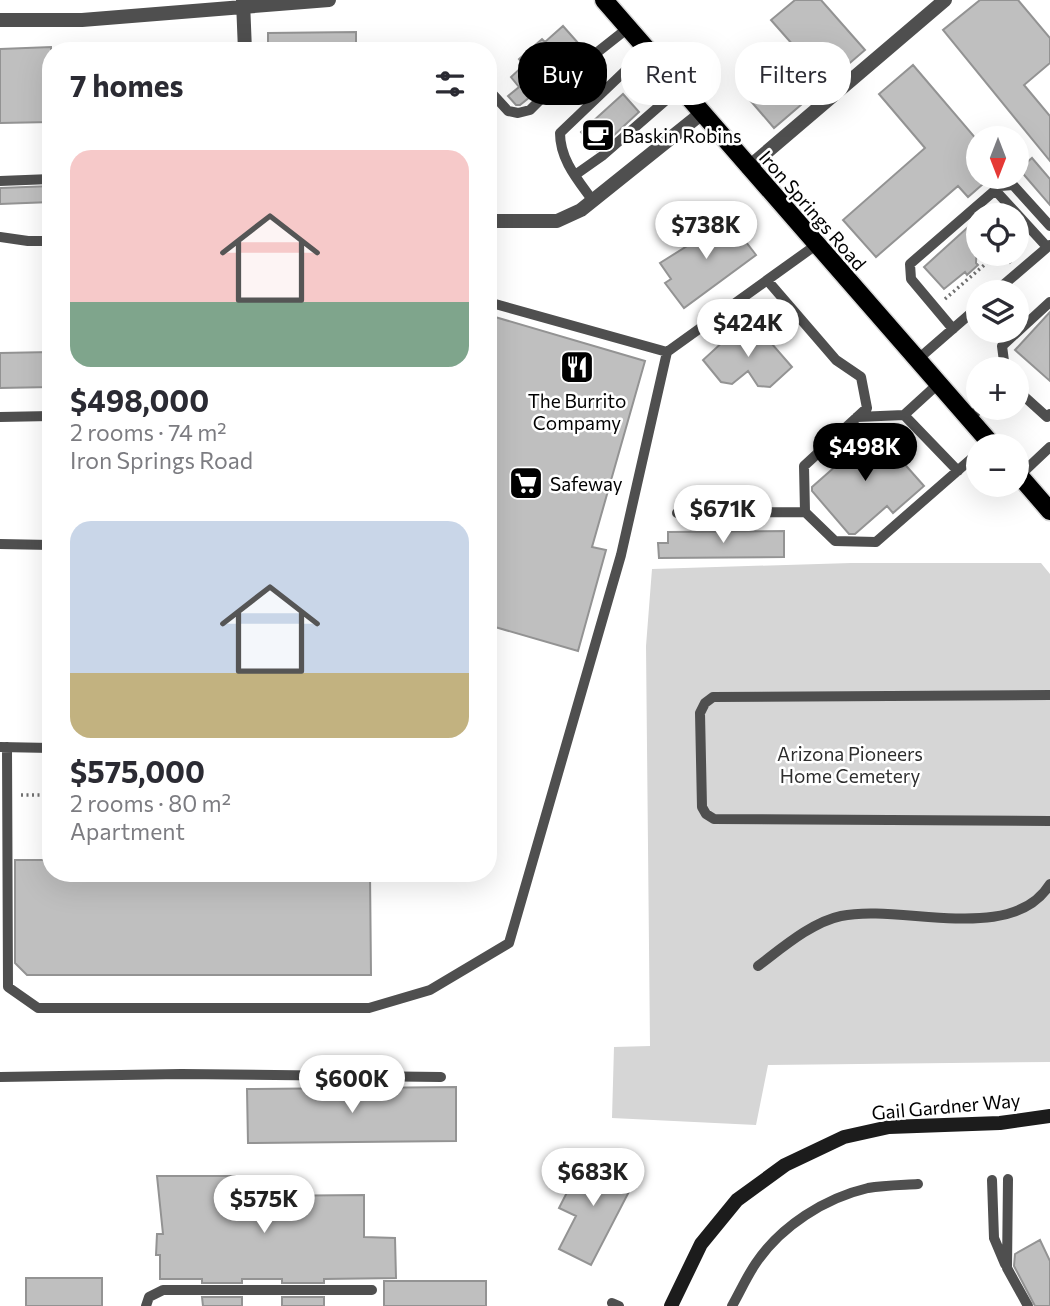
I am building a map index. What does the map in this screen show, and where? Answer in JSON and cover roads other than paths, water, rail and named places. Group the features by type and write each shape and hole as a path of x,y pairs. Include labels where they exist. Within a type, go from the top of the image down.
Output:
{"main road":[{"name":"Iron Springs Road","path":"604,0 640,42"},
{"name":"Iron Springs Road","path":"695,105 938,384 966,407"},
{"path":"1029,485 1044,500"}],"street":[{"path":"0,20 82,20 197,6 329,0"},
{"path":"748,169 945,0"},
{"path":"243,4 245,42"},
{"path":"497,221 557,221 581,210 702,113"},
{"name":"Gail Gardner Way","path":"671,1306 701,1244 737,1200 785,1165 844,1137 889,1127 1000,1123 1050,1116"}],"lane":[{"path":"497,99 508,111 518,113 530,110 552,88 628,28"},
{"path":"593,201 560,147 560,133 621,75"},
{"path":"575,175 602,156 661,105"},
{"path":"0,181 42,179"},
{"path":"953,329 911,279 909,264 995,190 1006,184 1013,185 1050,226"},
{"path":"995,190 1049,246 1009,280"},
{"path":"0,237 42,241"},
{"path":"42,748 3,747 8,987 38,1008 369,1008 429,990 509,943 621,555 667,352 816,245"},
{"path":"767,279 836,360 861,377 867,408 804,466 805,512"},
{"path":"1003,357 1002,346 1050,302"},
{"path":"497,305 667,352"},
{"path":"917,360 966,318"},
{"path":"857,417 904,415 938,384"},
{"path":"1029,400 1049,418"},
{"path":"904,415 958,471"},
{"path":"0,416 42,416"},
{"path":"1029,465 1050,447"},
{"path":"677,513 805,512 835,541 876,542 966,464"},
{"path":"0,544 42,545"},
{"path":"1050,695 713,697 705,703 700,713 702,807 706,814 714,819 1050,821"},
{"path":"758,966 802,934 839,916 878,912 983,919 1016,912 1043,896 1050,884"},
{"path":"0,1077 181,1074 441,1077"},
{"path":"1007,1268 1008,1179"},
{"path":"992,1180 994,1238 1028,1306"},
{"path":"732,1306 757,1262 780,1235 802,1217 833,1200 869,1188 918,1184"},
{"path":"146,1306 149,1297 163,1290 372,1290"}],"place":[{"name":"Baskin Robins","path":"598,135"},
{"name":"The Burrito Compamy","path":"577,367"},
{"name":"Safeway","path":"526,483"}],"park label":[{"name":"Arizona Pioneers Home Cemetery","path":"850,764"}]}
